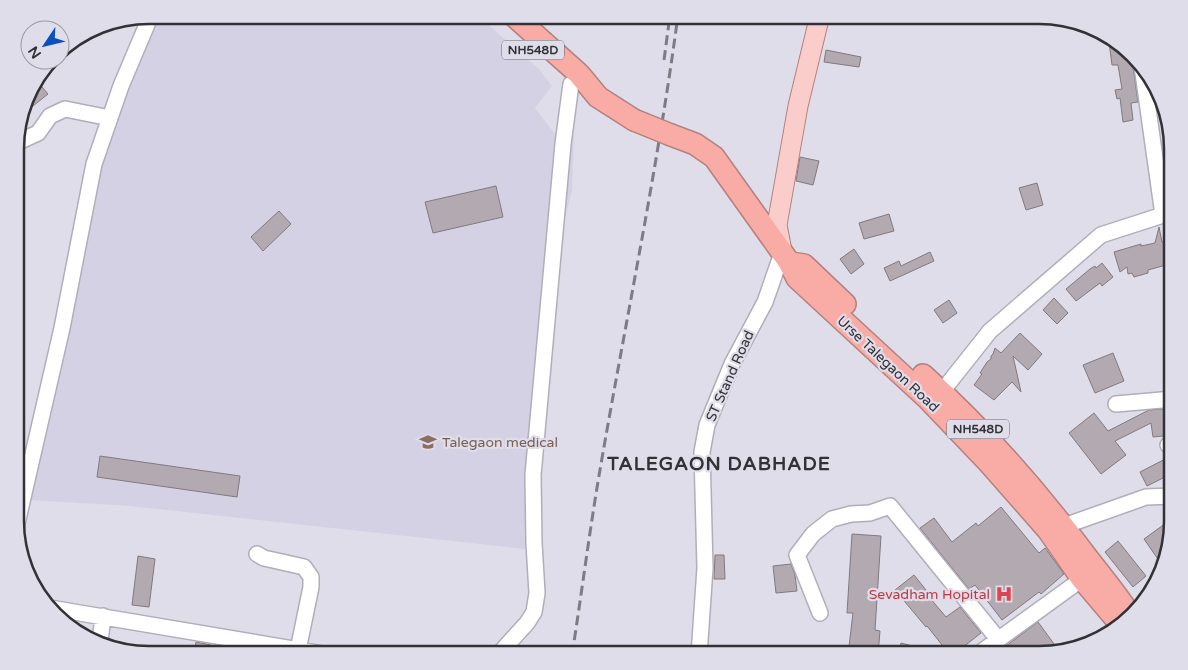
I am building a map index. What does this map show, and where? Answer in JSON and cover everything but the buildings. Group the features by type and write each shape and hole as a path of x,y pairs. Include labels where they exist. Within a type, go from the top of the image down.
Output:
{"highway":[{"name":"NH548D","path":"506,24 571,84 598,97"},
{"name":"NH548D","path":"523,24 579,74 598,97"},
{"name":"Urse Talegaon Road","path":"598,97 634,120 695,144 714,157 792,260 797,278 937,398 990,464 1048,530 1082,579 1116,619"},
{"name":"NH548D","path":"937,398 1004,456 1050,508 1127,611"}],"main road":[{"path":"792,260 777,225 798,106 818,24"}],"street":[{"path":"24,476 62,328 94,164 121,86 147,24"},
{"path":"506,646 528,623 534,612 537,593 533,524 533,475 563,144 571,84"},
{"path":"1152,95 1164,184"},
{"path":"25,139 38,133 50,116 65,109 110,118"},
{"path":"937,398 990,331 1101,234 1164,215"},
{"name":"ST Stand Road","path":"700,646 705,568 702,452 708,424 732,364 765,302 792,260"},
{"path":"1116,404 1164,400"},
{"path":"1064,526 1146,497 1164,496"},
{"path":"820,613 797,555 813,534 832,519 851,514 870,513 890,506 998,639"},
{"path":"257,554 264,558 305,560 311,577 311,587 299,646"},
{"path":"989,646 1082,579"},
{"path":"59,609 266,646"},
{"path":"101,637 103,616"}],"shaded area":[{"path":"154,24 487,24 539,69 552,86 535,108 555,134 574,135 572,191 555,257 532,463 525,549 130,506 30,500 51,416 101,166 137,64"}],"railway":[{"path":"664,60 669,24"},
{"path":"573,646 597,488 652,184 677,24"}],"place":[{"name":"Talegaon medical","path":"428,442"},
{"name":"Sevadham Hopital","path":"1004,594"}],"district":[{"name":"TALEGAON DABHADE","path":"719,464"}]}
